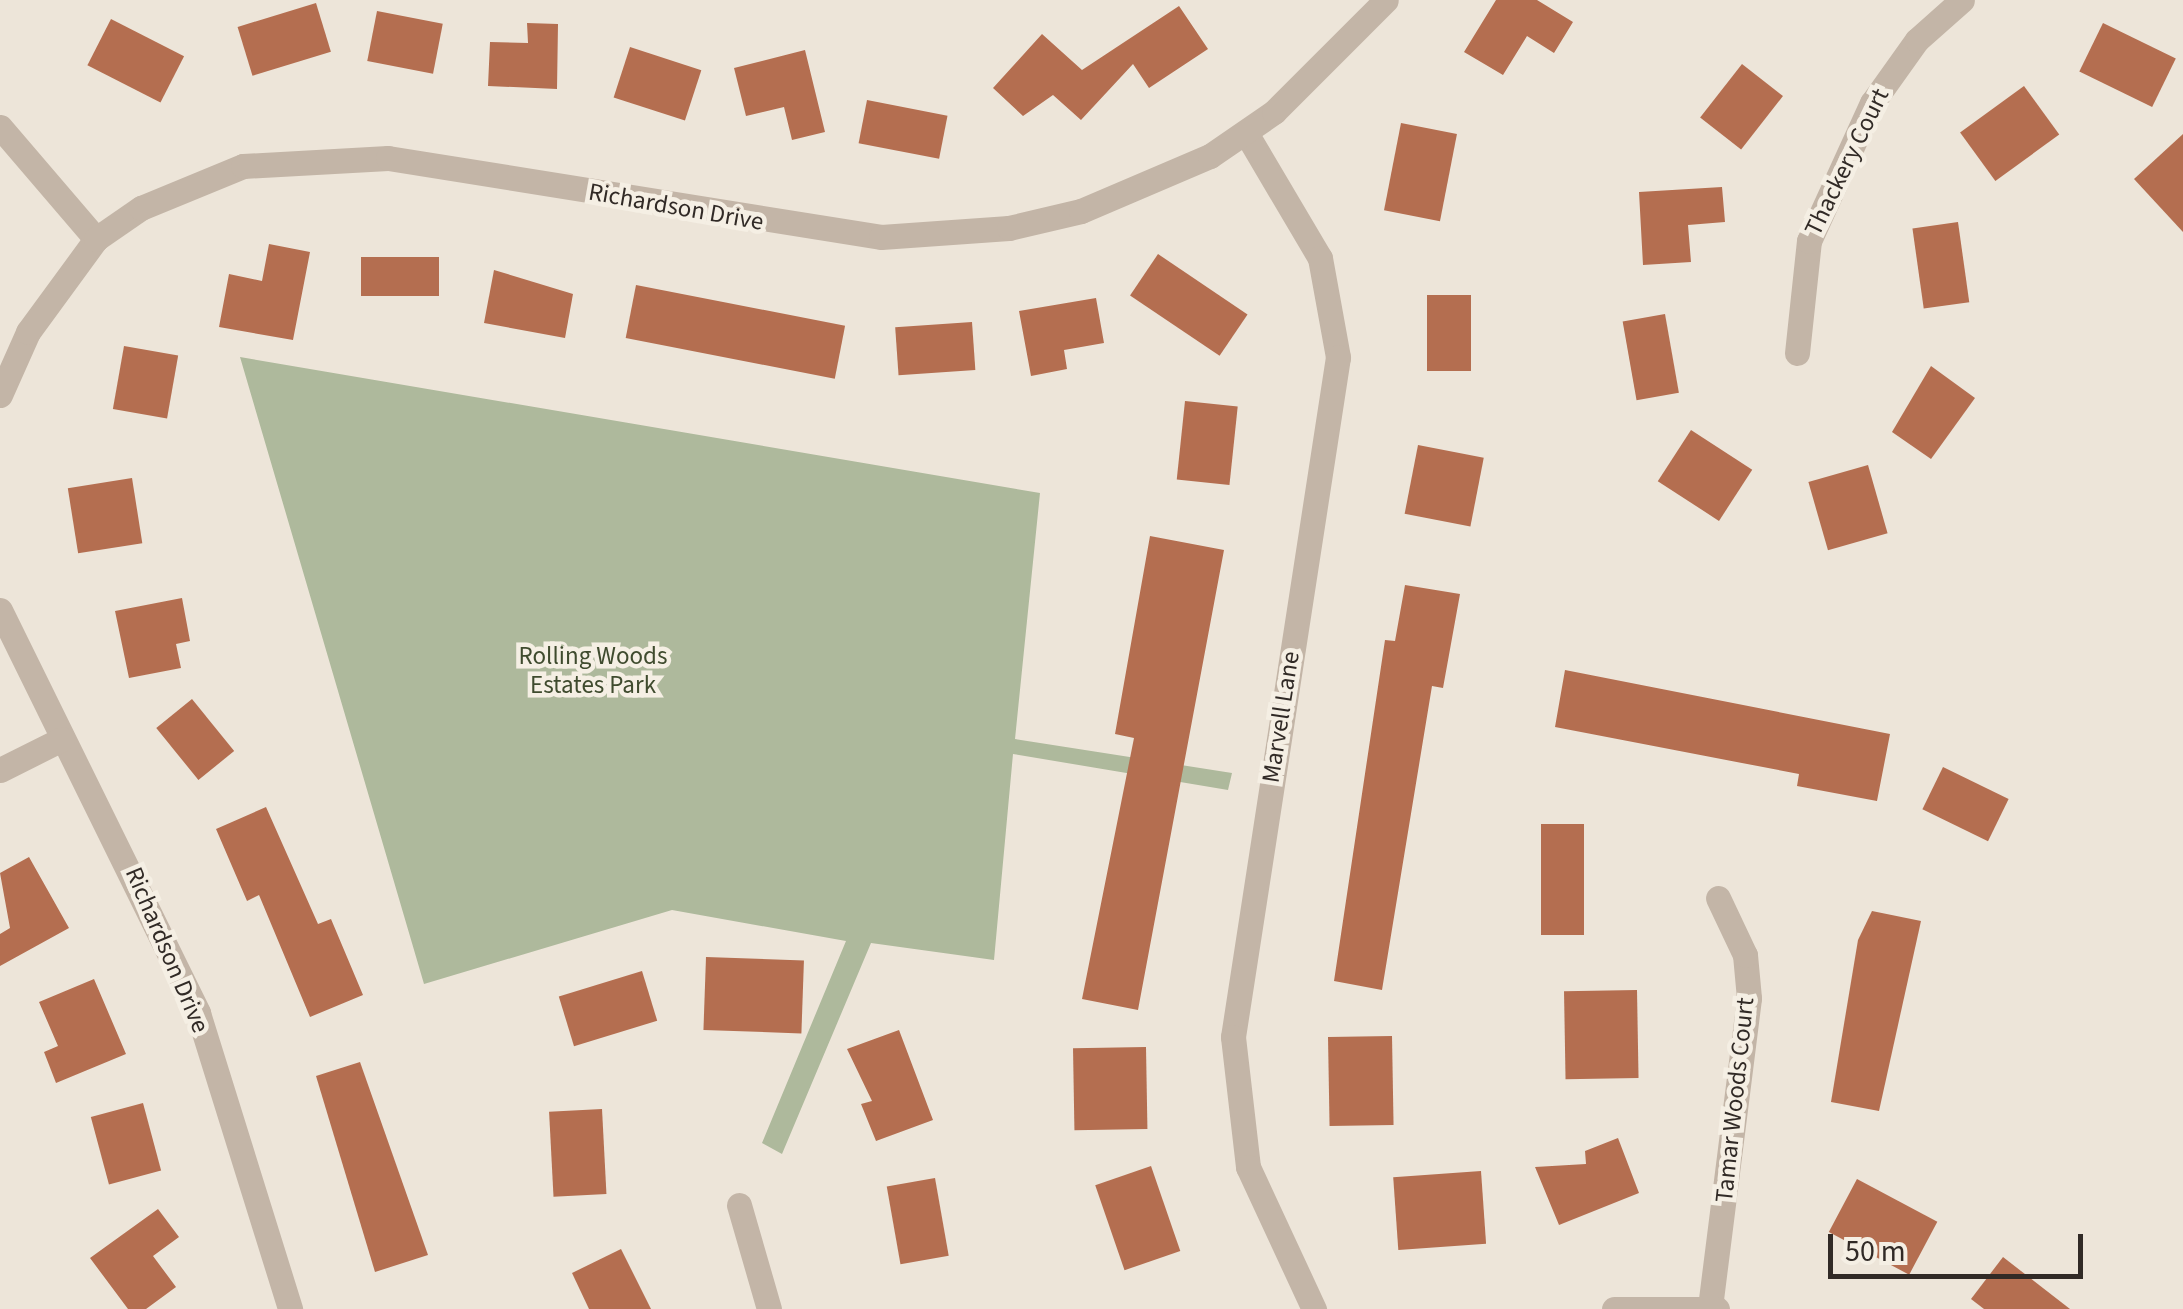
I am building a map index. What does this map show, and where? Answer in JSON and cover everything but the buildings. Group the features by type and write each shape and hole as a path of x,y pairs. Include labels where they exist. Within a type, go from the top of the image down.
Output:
{"street":[{"name":"Richardson Drive","path":"0,395 28,332 96,238 215,175 331,155 820,232 935,237 1081,211 1246,133 1345,48 1386,0"},
{"name":"Thackery Court","path":"1797,353 1809,241 1872,103 1917,40 1962,0"},
{"path":"0,128 96,238"},
{"name":"Marvell Lane","path":"1246,133 1320,258 1338,357 1232,1037 1248,1167 1314,1309"},
{"name":"Richardson Drive","path":"0,610 198,1014 290,1309"},
{"path":"0,770 62,739"},
{"name":"Tamar Woods Court","path":"1713,1308 1749,998 1745,955 1718,898"},
{"path":"739,1205 768,1309"},
{"path":"1614,1309 1713,1308"}],"green space":[{"name":"Rolling Woods Estates Park","path":"240,357 1040,493 1015,739 1232,773 1228,790 1013,754 994,960 871,943 782,1154 762,1143 846,941 672,910 424,984"}]}
